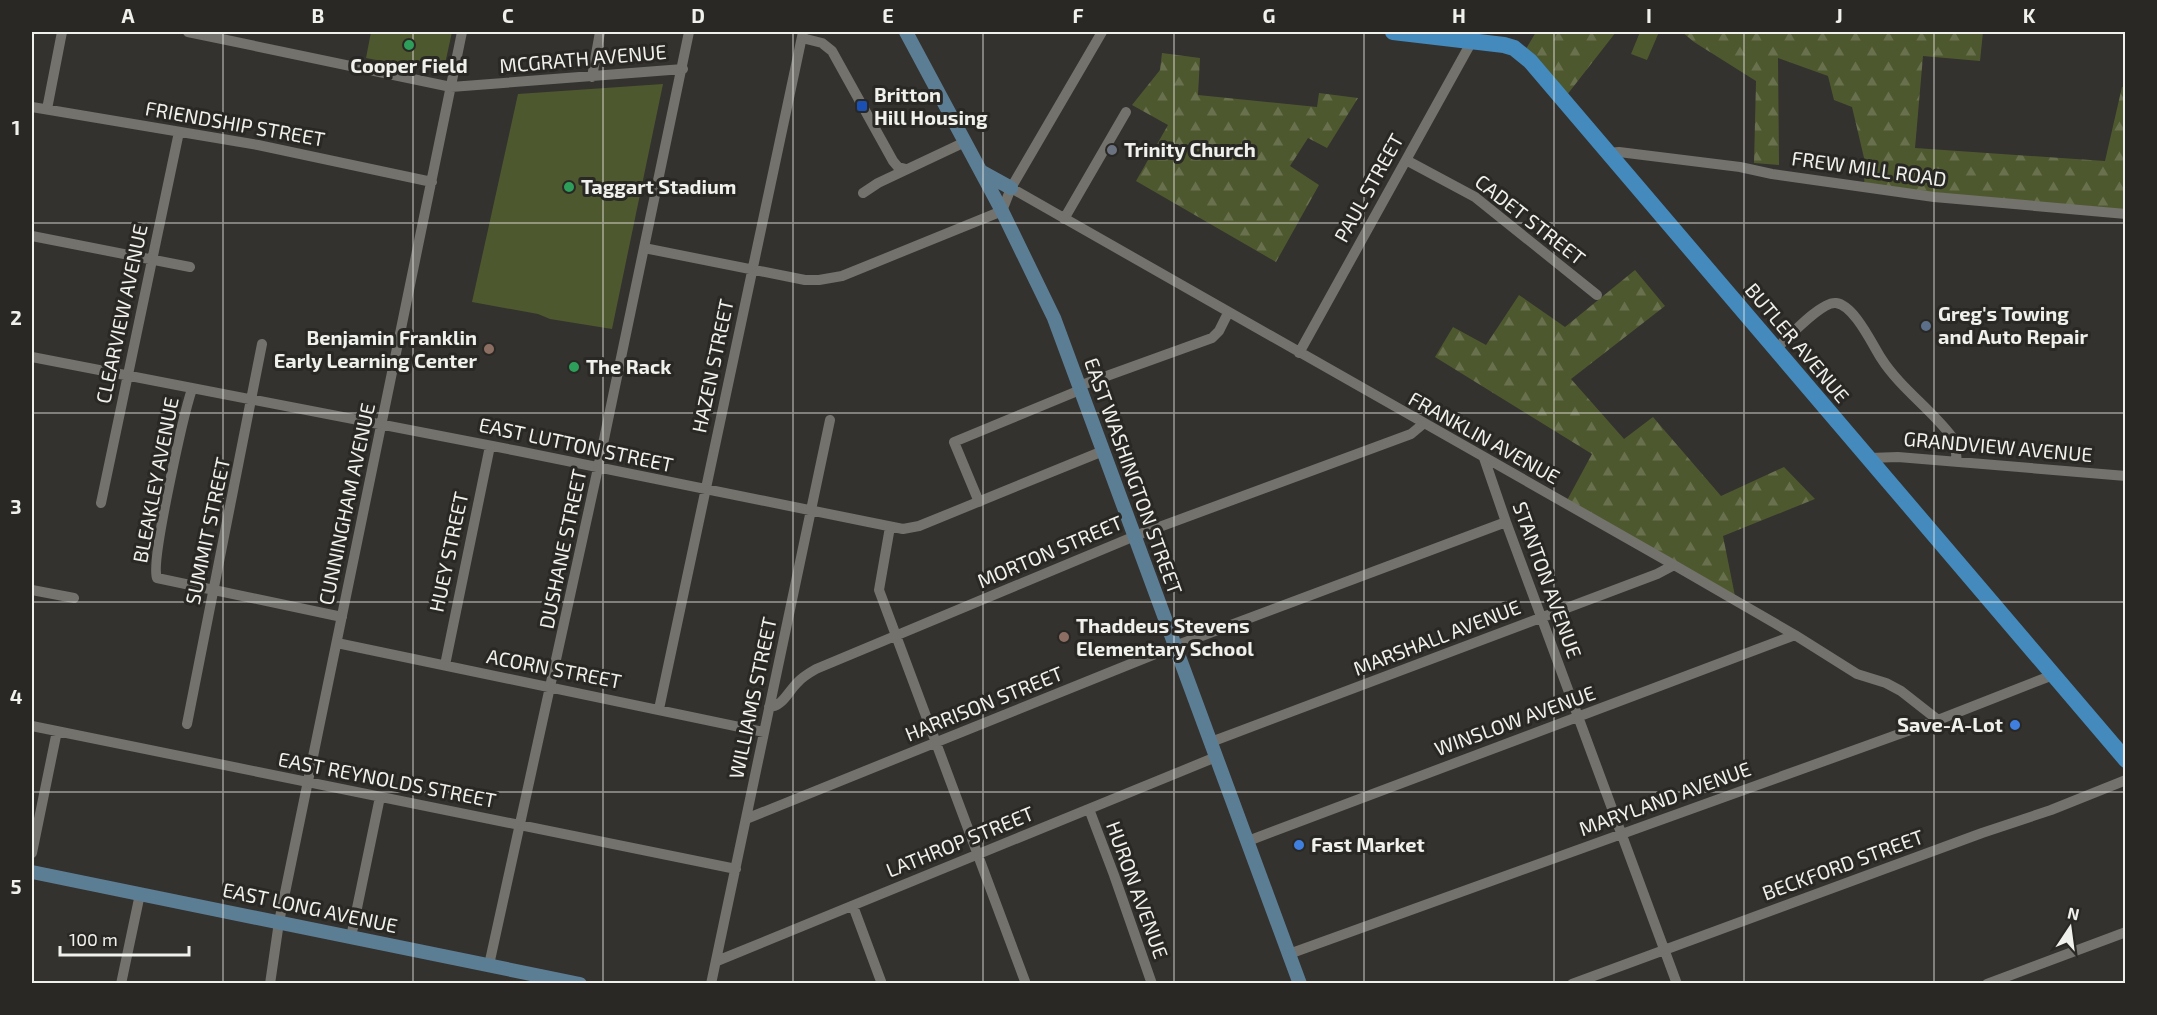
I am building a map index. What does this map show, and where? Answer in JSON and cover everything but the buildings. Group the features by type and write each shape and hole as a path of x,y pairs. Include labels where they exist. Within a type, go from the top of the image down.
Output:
{"main road":[{"name":"EAST WASHINGTON STREET","path":"906,32 1042,291 1300,984"},
{"name":"BUTLER AVENUE","path":"1393,32 1503,45 1523,54 2126,760"},
{"path":"981,171 1011,188"},
{"name":"EAST LONG AVENUE","path":"32,872 580,984"}],"street":[{"path":"47,109 62,32"},
{"name":"MCGRATH AVENUE","path":"188,32 241,37 451,87 683,69"},
{"name":"CUNNINGHAM AVENUE","path":"270,984 279,922 462,32"},
{"path":"592,77 600,32"},
{"name":"DUSHANE STREET","path":"489,965 598,468 689,32"},
{"path":"644,248 805,280 829,279 842,276 1002,211 1011,188 1102,32"},
{"path":"803,35 822,43 832,51 894,165 906,169"},
{"name":"HAZEN STREET","path":"659,709 803,35"},
{"name":"PAUL STREET","path":"1299,353 1472,41"},
{"name":"FRIENDSHIP STREET","path":"32,107 331,160 432,182"},
{"path":"1064,219 1125,112"},
{"name":"CLEARVIEW AVENUE","path":"101,502 179,132"},
{"path":"863,194 878,183 965,142"},
{"name":"FREW MILL ROAD","path":"1608,153 1619,152 1740,167 1782,176 1934,197 2126,214"},
{"name":"CADET STREET","path":"1406,160 1475,197 1597,295"},
{"name":"FRANKLIN AVENUE","path":"1011,188 1674,565 1857,674 1886,683 1900,691 1938,720"},
{"path":"32,236 190,267"},
{"path":"1775,350 1821,308 1835,302 1843,305 1855,317 1890,371 1952,437 1957,462"},
{"path":"978,502 954,442 1079,388 1212,338 1219,331 1228,313"},
{"name":"SUMMIT STREET","path":"187,724 262,344"},
{"name":"EAST LUTTON STREET","path":"32,357 890,527 913,528 1103,451"},
{"name":"BLEAKLEY AVENUE","path":"192,389 156,553 155,573 157,578 214,590"},
{"name":"WILLIAMS STREET","path":"711,984 830,420"},
{"name":"MORTON STREET","path":"769,707 779,704 796,683 816,669 1051,573 1135,536 1411,434 1423,424"},
{"name":"HUEY STREET","path":"445,665 490,446"},
{"name":"GRANDVIEW AVENUE","path":"1869,458 1898,457 2126,476"},
{"name":"STANTON AVENUE","path":"1484,458 1677,984"},
{"name":"HARRISON STREET","path":"746,819 1175,646 1506,522"},
{"path":"890,527 879,590 1026,984"},
{"name":"MARSHALL AVENUE","path":"1211,742 1657,574 1674,565"},
{"path":"32,590 74,598"},
{"path":"214,590 342,617"},
{"name":"WINSLOW AVENUE","path":"1248,841 1795,635"},
{"name":"ACORN STREET","path":"337,643 764,732"},
{"name":"MARYLAND AVENUE","path":"1289,954 1938,720 2053,675"},
{"name":"EAST REYNOLDS STREET","path":"32,726 736,869"},
{"path":"32,853 57,731"},
{"name":"LATHROP STREET","path":"717,961 1216,757"},
{"name":"BECKFORD STREET","path":"1572,984 1982,833 2051,810 2126,780"},
{"path":"351,937 380,797"},
{"name":"HURON AVENUE","path":"1089,809 1152,984"},
{"path":"121,984 140,894"},
{"path":"853,906 882,984"},
{"path":"1987,984 2126,932"}],"green space":[{"name":"Cooper Field","path":"371,32 452,32 443,73 366,58"},
{"path":"1536,32 1616,32 1563,100 1523,54"},
{"path":"1640,32 1659,32 1647,60 1631,54"},
{"path":"1682,32 1983,32 1980,61 1923,56 1915,148 2105,161 2122,87 2125,87 2125,214 1864,188 1865,162 1852,107 1834,100 1828,76 1778,58 1779,165 1754,163 1756,81"},
{"path":"1162,53 1200,58 1198,95 1317,107 1319,93 1358,98 1327,148 1308,138 1290,166 1319,185 1276,262 1136,181 1168,125 1132,105 1160,70"},
{"name":"Taggart Stadium","path":"663,84 612,329 550,319 538,314 472,302 518,94"},
{"path":"1635,270 1665,306 1571,379 1624,439 1653,417 1721,496 1784,467 1815,499 1723,536 1736,601 1565,504 1592,454 1435,357 1453,327 1486,345 1519,295 1565,327"}],"place":[{"name":"Cooper Field","path":"409,45"},
{"name":"Britton Hill Housing","path":"862,106"},
{"name":"Trinity Church","path":"1112,150"},
{"name":"Taggart Stadium","path":"569,187"},
{"name":"Greg's Towing and Auto Repair","path":"1926,326"},
{"name":"Benjamin Franklin Early Learning Center","path":"489,349"},
{"name":"The Rack","path":"574,367"},
{"name":"Thaddeus Stevens Elementary School","path":"1064,637"},
{"name":"Save-A-Lot","path":"2015,725"},
{"name":"Fast Market","path":"1299,845"}]}
